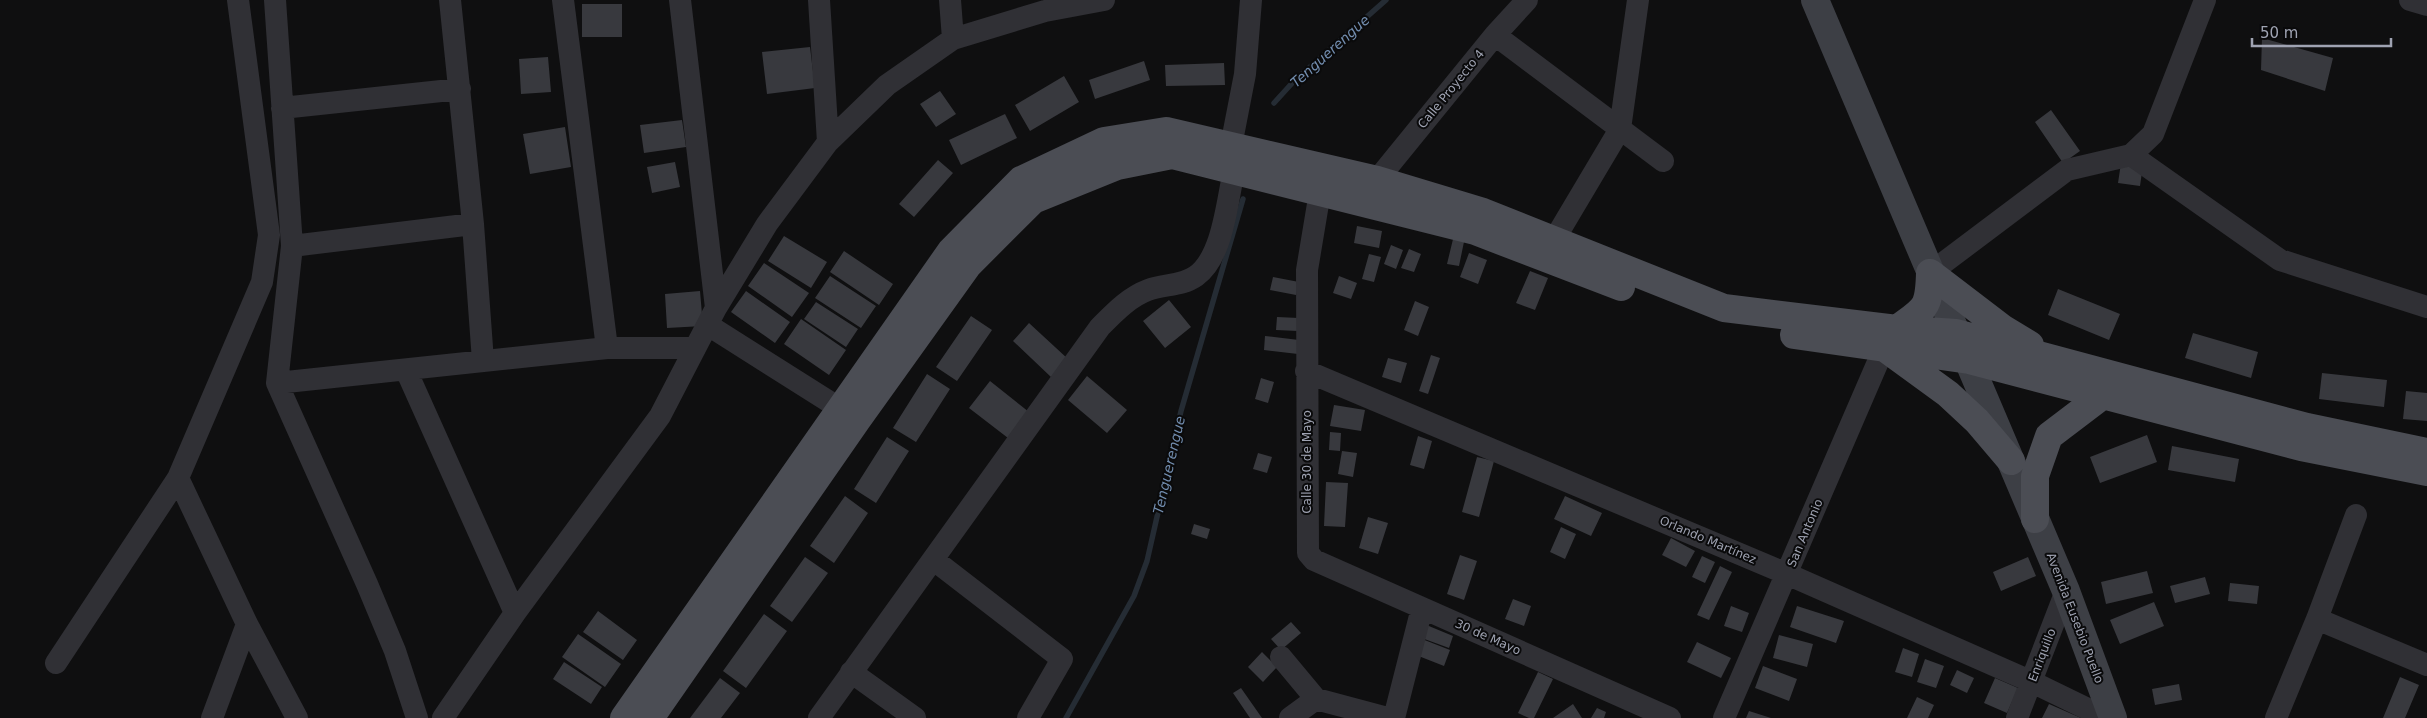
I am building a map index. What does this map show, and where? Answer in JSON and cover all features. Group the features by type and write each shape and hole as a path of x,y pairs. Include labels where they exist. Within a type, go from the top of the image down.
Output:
{"main road":[{"name":"Avenida Eusebio Puello","path":"1815,0 2066,592 2113,718"},
{"path":"624,718 849,414 968,265 1033,200 1117,166 1172,156 1233,158 1377,180 1483,212 1724,308 1890,338 2301,447 2427,472"},
{"path":"1233,158 1320,192 1475,231 1718,324 1890,338 1956,334 2307,427 2427,452"},
{"path":"1890,338 1921,311 1929,298 1930,273"},
{"path":"1930,273 2002,328 2053,360"},
{"path":"1890,338 1977,421 2010,460"},
{"path":"2035,519 2034,476 2048,436 2103,395"},
{"path":"650,718 849,414"}],"street":[{"path":"56,663 178,478 262,282 269,235 238,0"},
{"path":"275,0 292,246 277,384 367,584 394,651 417,718"},
{"path":"450,0 474,224 483,360"},
{"path":"563,0 607,348"},
{"path":"680,0 712,317 849,414"},
{"path":"819,0 828,142"},
{"path":"950,0 953,39"},
{"path":"443,718 516,613 660,416 694,348 767,224 828,142 887,85 953,39 1045,11 1104,0"},
{"path":"819,718 1100,327 1122,305 1148,290 1176,284 1195,277 1208,264 1218,244 1233,158 1245,74 1251,0"},
{"name":"Calle Proyecto 4","path":"1377,180 1495,35 1528,0"},
{"path":"1554,240 1620,129 1638,0"},
{"path":"1930,273 2067,170 2132,155 2153,134 2205,0"},
{"path":"2410,0 2427,4"},
{"path":"1495,35 1663,161"},
{"path":"282,108 460,89"},
{"path":"2132,155 2280,260 2427,306"},
{"name":"Calle 30 de Mayo","path":"1308,553 1307,270 1320,192"},
{"path":"292,246 474,224"},
{"name":"San Antonio","path":"1724,718 1890,338"},
{"path":"277,384 483,360 607,348 694,348"},
{"path":"406,370 433,435 516,613"},
{"name":"Orlando Martínez","path":"1306,371 1787,574 2032,682 2106,718"},
{"path":"178,478 247,624 298,718"},
{"path":"2276,718 2356,515"},
{"name":"30 de Mayo","path":"1308,553 1314,560 1670,718"},
{"path":"934,560 1062,659 1028,718"},
{"name":"Enriquillo","path":"2018,718 2066,592"},
{"path":"1394,718 1422,608"},
{"path":"2317,618 2427,665"},
{"path":"212,718 247,624"},
{"path":"1281,657 1316,699 1387,718"},
{"path":"851,672 915,718"},
{"path":"1290,718 1316,699"}],"building":[{"path":"582,4 622,4 622,37 582,37"},
{"path":"2262,38 2333,58 2325,91 2261,70"},
{"path":"810,47 815,88 767,94 762,52"},
{"path":"548,57 551,92 521,94 519,59"},
{"path":"1144,61 1150,80 1095,99 1089,80"},
{"path":"1224,63 1225,85 1166,86 1165,65"},
{"path":"1064,76 1079,102 1030,131 1015,105"},
{"path":"940,91 956,114 936,127 920,104"},
{"path":"2051,110 2080,151 2063,163 2035,122"},
{"path":"1005,114 1017,138 961,165 949,140"},
{"path":"682,120 686,147 644,153 640,125"},
{"path":"565,127 571,167 530,174 523,134"},
{"path":"938,160 953,173 914,217 899,204"},
{"path":"675,162 680,187 652,193 647,167"},
{"path":"2121,163 2143,165 2140,186 2118,183"},
{"path":"1357,226 1382,231 1379,248 1354,243"},
{"path":"1454,235 1465,237 1459,266 1447,264"},
{"path":"784,236 827,262 811,288 768,261"},
{"path":"1391,245 1403,250 1396,269 1384,264"},
{"path":"1409,249 1421,254 1414,272 1401,268"},
{"path":"844,251 893,284 879,305 830,272"},
{"path":"1469,253 1487,260 1478,284 1460,277"},
{"path":"1369,254 1381,257 1374,282 1362,279"},
{"path":"764,263 809,293 792,317 748,286"},
{"path":"1530,271 1548,278 1535,310 1516,303"},
{"path":"830,276 876,306 861,328 815,298"},
{"path":"1339,276 1357,283 1351,299 1333,293"},
{"path":"1273,277 1299,282 1296,295 1270,290"},
{"path":"2058,289 2120,314 2109,340 2048,315"},
{"path":"700,291 703,326 667,328 665,294"},
{"path":"746,291 790,322 775,343 731,312"},
{"path":"1169,300 1191,327 1165,348 1143,321"},
{"path":"1415,301 1429,307 1418,336 1404,330"},
{"path":"816,302 858,329 846,347 804,319"},
{"path":"971,316 992,330 957,381 936,367"},
{"path":"1277,317 1299,318 1298,331 1276,330"},
{"path":"801,319 846,350 829,375 784,344"},
{"path":"1029,323 1068,359 1051,377 1013,341"},
{"path":"2193,333 2258,352 2251,378 2185,358"},
{"path":"1265,336 1299,340 1298,354 1264,350"},
{"path":"1431,355 1440,358 1428,394 1419,391"},
{"path":"1388,358 1407,363 1401,383 1382,377"},
{"path":"2322,373 2387,380 2384,407 2319,399"},
{"path":"927,374 950,389 916,442 893,428"},
{"path":"1087,376 1127,410 1107,433 1068,400"},
{"path":"1261,378 1274,382 1268,403 1255,399"},
{"path":"990,381 1029,412 1008,438 969,408"},
{"path":"2406,391 2427,393 2427,421 2403,419"},
{"path":"1334,405 1365,410 1361,431 1330,426"},
{"path":"1330,432 1341,433 1340,451 1329,450"},
{"path":"2147,435 2157,462 2100,483 2090,457"},
{"path":"1418,436 1432,441 1424,469 1410,465"},
{"path":"887,437 909,451 876,503 854,489"},
{"path":"2172,446 2239,459 2235,482 2168,470"},
{"path":"1342,451 1357,453 1353,477 1338,474"},
{"path":"1258,453 1272,457 1267,473 1253,469"},
{"path":"1477,457 1494,461 1479,517 1462,512"},
{"path":"1326,482 1348,483 1345,527 1324,526"},
{"path":"845,496 868,513 834,563 810,546"},
{"path":"1565,496 1602,513 1591,536 1554,519"},
{"path":"1368,517 1388,523 1378,554 1359,548"},
{"path":"1194,524 1210,529 1207,539 1191,534"},
{"path":"1561,527 1576,534 1565,559 1550,552"},
{"path":"1671,538 1695,551 1686,567 1662,555"},
{"path":"1460,555 1477,561 1464,600 1447,594"},
{"path":"1702,556 1715,562 1705,583 1692,577"},
{"path":"805,557 828,573 792,622 770,606"},
{"path":"2028,557 2036,576 2001,591 1993,572"},
{"path":"1720,566 1732,572 1709,620 1697,615"},
{"path":"2147,571 2153,593 2106,604 2101,582"},
{"path":"2205,577 2210,594 2175,603 2170,586"},
{"path":"2230,583 2259,586 2257,604 2228,601"},
{"path":"1513,599 1531,606 1524,626 1505,619"},
{"path":"2154,602 2164,626 2120,644 2110,620"},
{"path":"1731,606 1749,613 1742,632 1724,626"},
{"path":"1797,606 1844,621 1836,643 1790,627"},
{"path":"598,611 637,640 623,660 583,632"},
{"path":"764,614 787,631 746,688 723,671"},
{"path":"1291,622 1301,633 1281,650 1271,639"},
{"path":"1424,624 1453,636 1449,648 1419,637"},
{"path":"578,634 621,664 605,687 562,657"},
{"path":"1779,635 1813,644 1807,667 1773,658"},
{"path":"1422,639 1450,650 1444,666 1416,655"},
{"path":"1697,642 1731,658 1721,678 1687,662"},
{"path":"1903,648 1919,654 1912,677 1895,672"},
{"path":"1262,652 1277,667 1263,682 1248,667"},
{"path":"1925,659 1944,666 1936,688 1917,682"},
{"path":"564,662 602,687 591,704 553,679"},
{"path":"1763,666 1797,679 1789,701 1755,688"},
{"path":"1957,670 1974,678 1967,693 1950,685"},
{"path":"1538,672 1553,679 1534,718 1529,718 1518,713"},
{"path":"2400,677 2419,685 2405,718 2383,718"},
{"path":"720,678 740,693 721,718 690,718"},
{"path":"1995,678 2018,688 2007,713 1984,703"},
{"path":"2179,684 2182,700 2155,705 2152,689"},
{"path":"1241,688 1262,718 1250,718 1233,693"},
{"path":"1917,697 1934,705 1928,718 1907,718"},
{"path":"1573,704 1582,718 1553,718"},
{"path":"2049,704 2081,718 2042,718"},
{"path":"1597,708 1606,712 1604,718 1591,718"},
{"path":"1749,711 1771,718 1746,718"}],"waterway":[{"name":"Tenguerengue","path":"1274,103 1294,81 1386,0"},
{"name":"Tenguerengue","path":"1066,718 1134,596 1147,561 1181,411 1243,199"}]}
